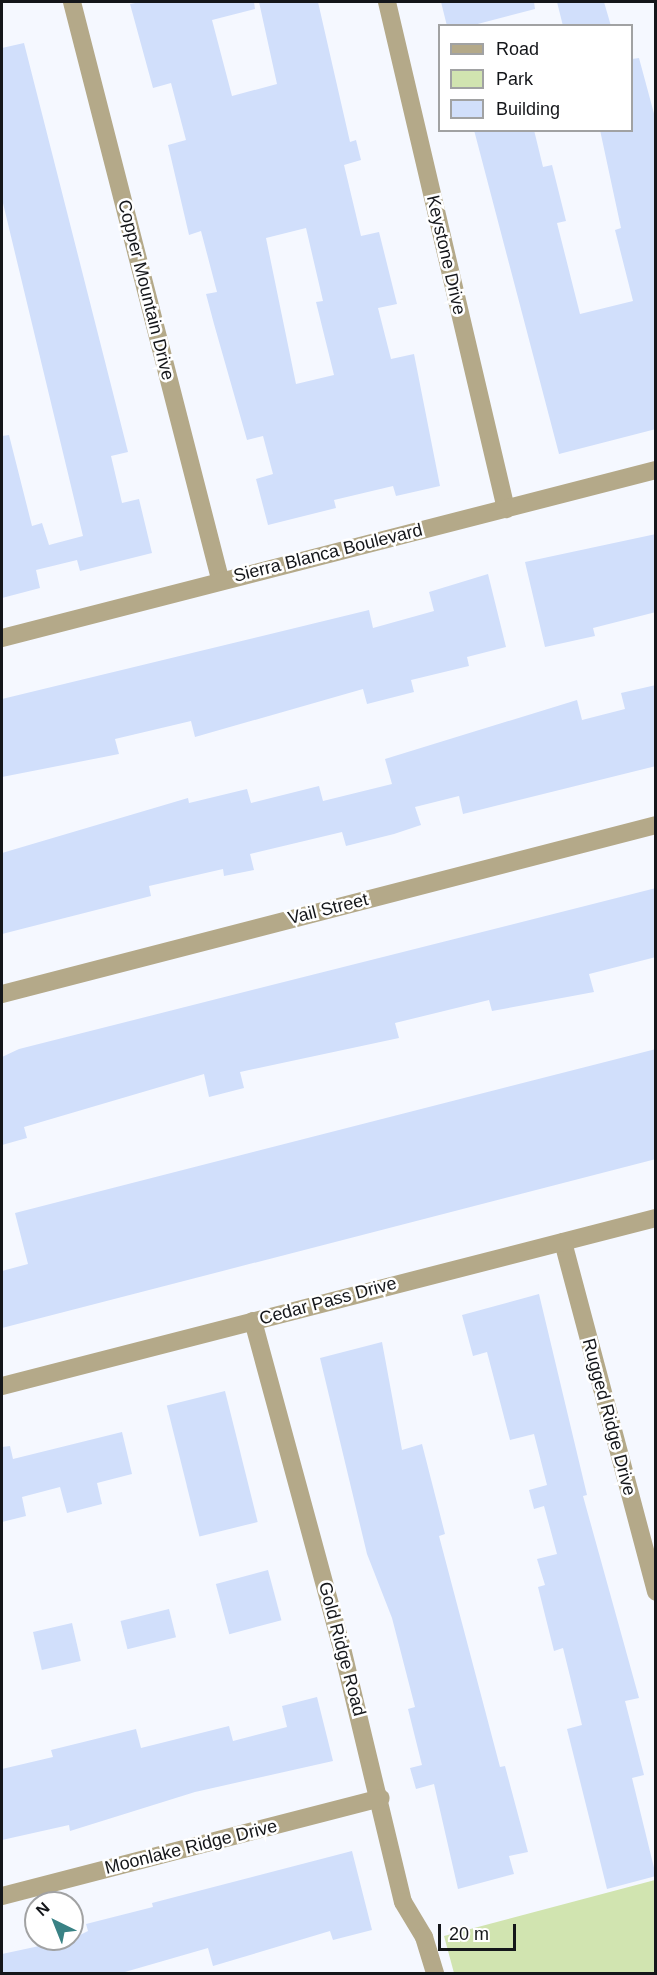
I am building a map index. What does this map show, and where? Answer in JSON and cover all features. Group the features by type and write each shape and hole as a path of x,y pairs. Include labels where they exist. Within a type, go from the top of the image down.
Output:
{"street":[{"name":"Copper Mountain Drive","path":"72,2 220,579"},
{"name":"Keystone Drive","path":"387,2 506,509"},
{"name":"Sierra Blanca Boulevard","path":"2,638 220,579 656,470"},
{"name":"Vail Street","path":"2,994 656,825"},
{"name":"Cedar Pass Drive","path":"2,1386 656,1218"},
{"name":"Rugged Ridge Drive","path":"563,1242 656,1592"},
{"name":"Gold Ridge Road","path":"253,1321 381,1798 403,1902 424,1937 435,1974"},
{"name":"Moonlake Ridge Drive","path":"2,1896 381,1798"}],"green space":[{"path":"655,1880 655,1973 454,1973 444,1936"}],"building":[{"path":"141,2 254,2 255,9 212,20 232,96 277,84 259,2 318,2 350,142 356,140 361,160 344,165 361,236 379,232 397,304 378,308 391,359 414,354 440,486 396,496 393,486 334,500 336,508 268,525 256,479 273,474 263,436 247,440 206,294 217,292 201,231 189,235 168,145 186,140 171,83 153,88 130,4","holes":["306,228 323,301 316,302 334,375 296,384 266,238"]},
{"path":"441,2 534,2 535,9 478,24 446,24"},
{"path":"557,2 604,2 610,24 562,24"},
{"path":"24,43 128,452 111,456 122,503 139,499 152,553 80,571 77,560 36,570 40,588 2,598 2,436 9,435 32,526 42,523 49,545 83,536 2,199 2,48"},
{"path":"639,58 656,121 656,429 559,454 475,132 534,132 543,167 552,165 566,221 557,223 580,314 633,301 615,230 621,228 600,132 633,132 633,59"},
{"path":"656,534 656,612 593,628 595,636 545,647 525,562"},
{"path":"488,574 506,647 467,657 469,666 411,680 414,692 367,704 363,689 195,737 191,721 115,739 119,754 2,777 2,699 369,610 373,628 434,611 429,592"},
{"path":"656,685 656,766 463,814 459,796 415,807 421,825 394,834 346,846 342,832 250,854 254,870 224,876 223,869 149,886 151,896 2,934 2,853 188,798 189,803 247,789 251,803 319,786 323,801 392,784 385,759 577,700 582,720 625,709 621,693"},
{"path":"656,888 656,957 589,974 594,992 492,1011 489,1000 395,1023 399,1038 240,1072 244,1088 209,1097 204,1074 24,1127 27,1138 2,1145 2,1057 19,1049"},
{"path":"656,1049 656,1159 2,1328 2,1271 28,1264 15,1213"},
{"path":"539,1294 587,1495 583,1496 639,1698 625,1701 644,1775 632,1778 656,1876 607,1889 567,1729 582,1725 563,1648 554,1651 538,1587 545,1585 537,1559 557,1554 544,1506 534,1509 529,1490 547,1485 534,1434 510,1440 487,1352 473,1356 462,1315"},
{"path":"382,1342 402,1450 422,1444 445,1534 439,1536 500,1767 505,1766 528,1852 509,1856 514,1874 458,1889 434,1784 416,1789 410,1768 422,1765 408,1709 415,1707 392,1618 367,1554 320,1358"},
{"path":"225,1391 258,1522 199,1537 167,1406"},
{"path":"122,1432 132,1474 97,1483 102,1504 67,1513 60,1487 22,1497 26,1516 2,1522 2,1447 10,1446 13,1459"},
{"path":"268,1570 281,1620 229,1634 216,1584"},
{"path":"169,1609 176,1637 128,1649 120,1621"},
{"path":"72,1623 81,1661 42,1670 33,1632"},
{"path":"317,1697 333,1761 195,1792 70,1831 69,1825 2,1840 2,1769 53,1757 51,1750 136,1729 141,1748 229,1726 233,1741 287,1727 282,1706"},
{"path":"352,1851 372,1930 333,1940 330,1931 213,1966 208,1948 118,1974 2,1974 2,1954 24,1949 84,1951 84,1933 88,1931 86,1924 153,1907 152,1903"}]}
